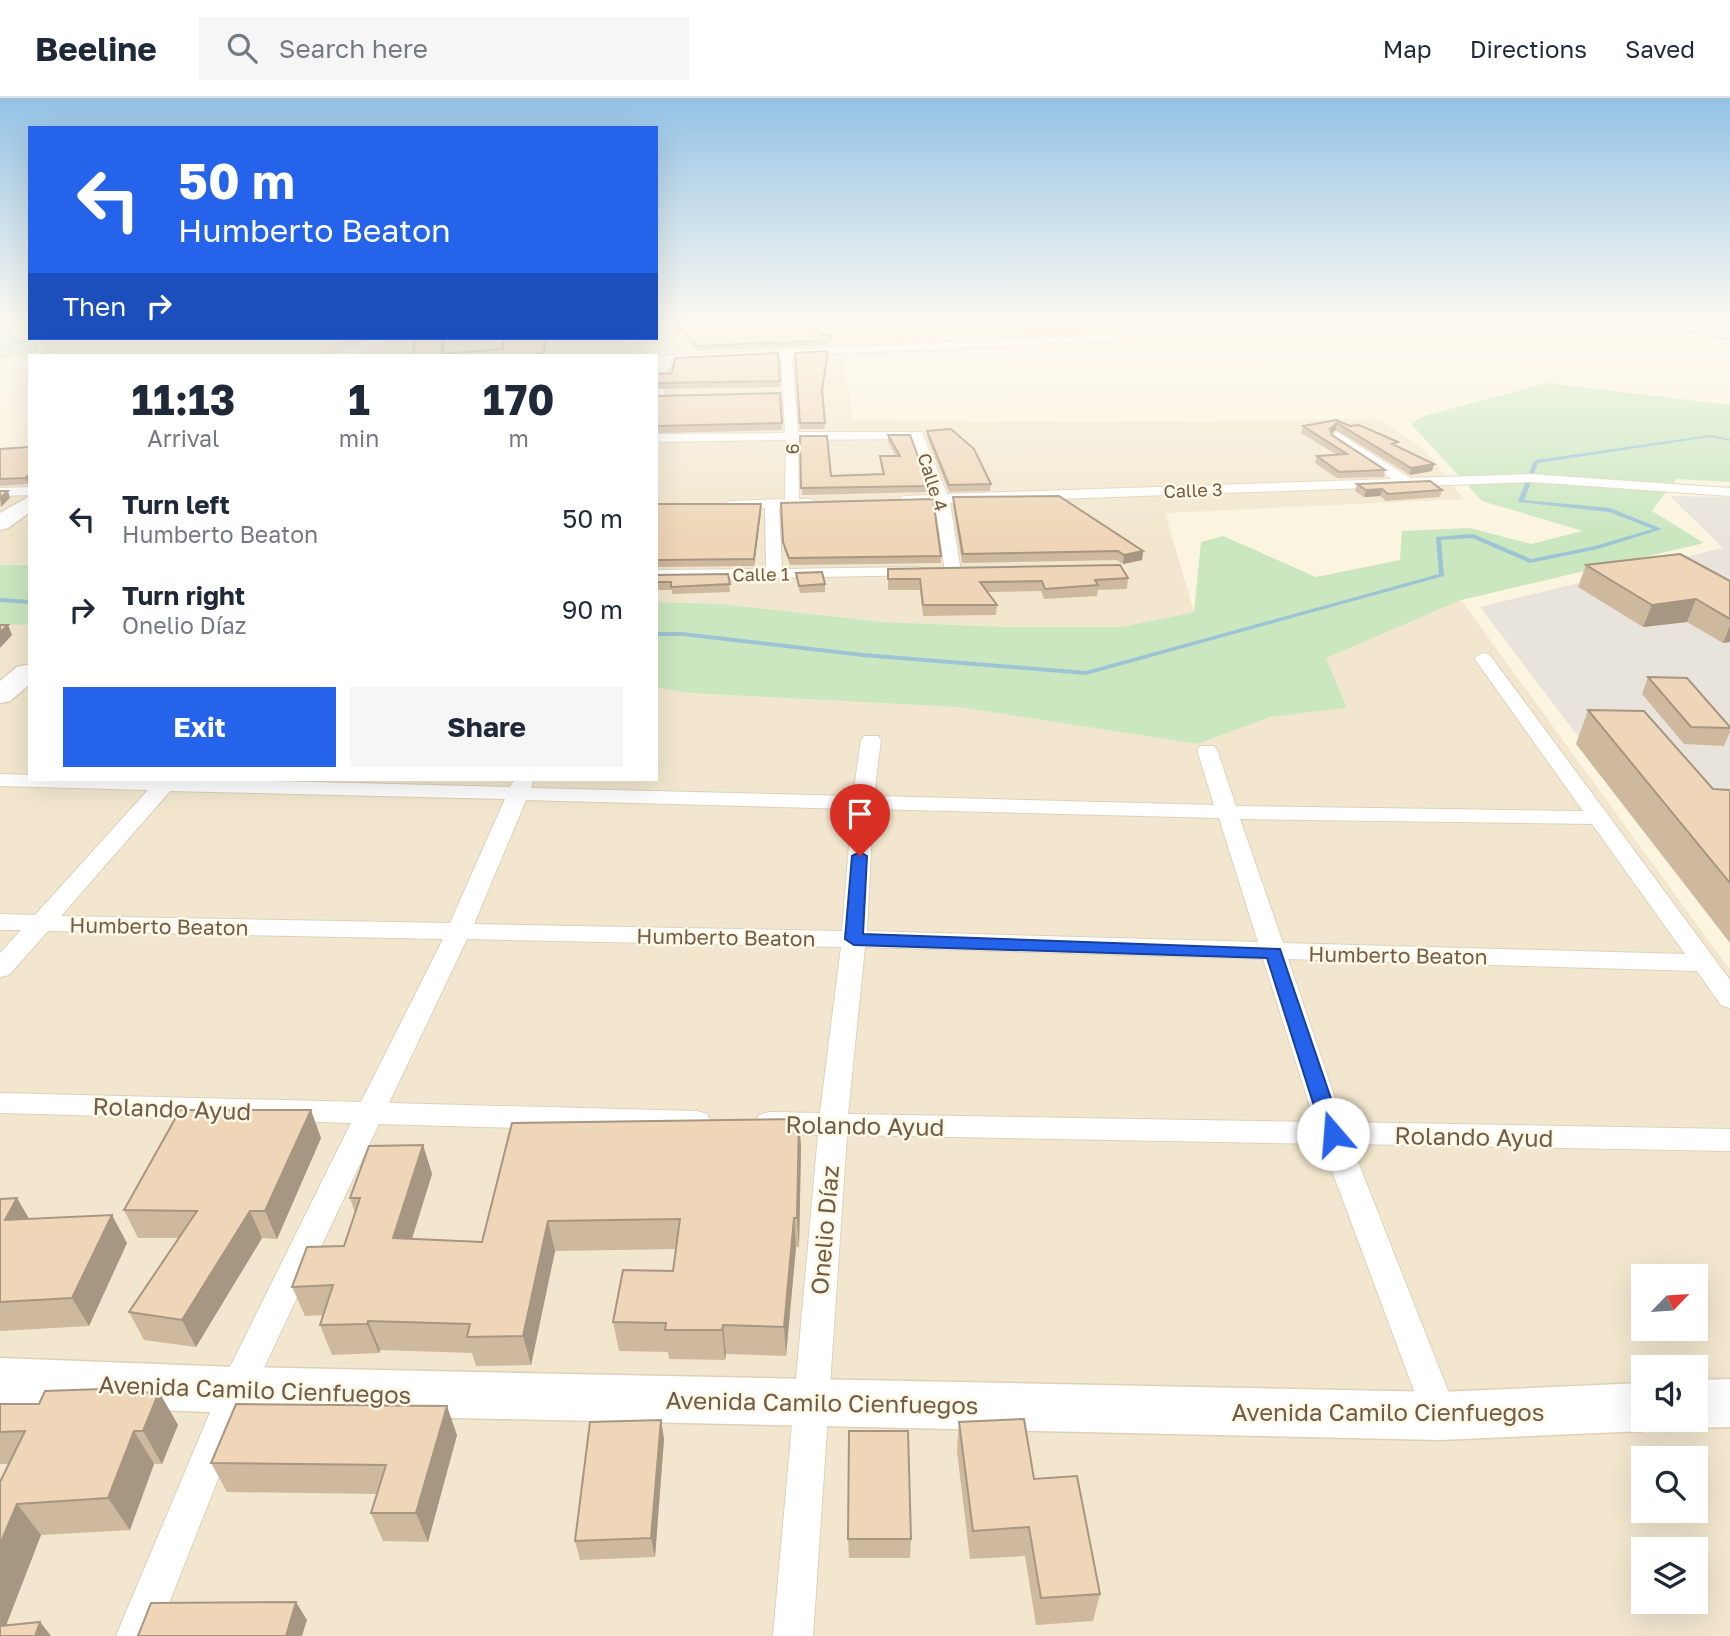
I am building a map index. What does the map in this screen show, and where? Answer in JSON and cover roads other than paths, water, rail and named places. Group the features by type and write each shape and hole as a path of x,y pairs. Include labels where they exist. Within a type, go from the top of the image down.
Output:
{"main road":[{"path":"0,523 28,503"},
{"path":"0,695 19,672"},
{"name":"Avenida Camilo Cienfuegos","path":"0,1381 236,1390 1440,1416 1631,1408"},
{"path":"1708,1404 1730,1403"}],"street":[{"name":"6","path":"782,393 792,437 793,503"},
{"name":"Calle 4","path":"792,437 917,435 942,499 960,572"},
{"path":"1337,436 1405,481"},
{"path":"658,438 792,437"},
{"name":"Calle 3","path":"888,501 1530,478 1730,492"},
{"path":"0,492 28,491"},
{"path":"708,505 820,503"},
{"path":"772,504 774,574"},
{"name":"Calle 1","path":"658,575 960,572"},
{"path":"1483,658 1730,999"},
{"name":"Onelio Díaz","path":"793,1636 833,1125 854,939 863,801 871,740"},
{"path":"1206,751 1333,1134 1440,1416"},
{"path":"0,780 28,780"},
{"path":"83,781 521,785 863,801 1226,812 1599,818"},
{"path":"0,970 166,782"},
{"path":"136,1636 236,1390 458,933 521,785"},
{"name":"Humberto Beaton","path":"0,922 854,939 1274,953 1704,963"},
{"name":"Rolando Ayud","path":"0,1103 735,1123 1730,1140"}],"waterway":[{"path":"1532,473 1536,462 1710,436 1730,440"},
{"path":"658,634 682,634 863,655 1086,673 1442,575 1438,538 1473,536 1530,561 1596,548 1659,529 1610,510 1521,501 1528,483"},
{"path":"0,600 28,602"}]}
